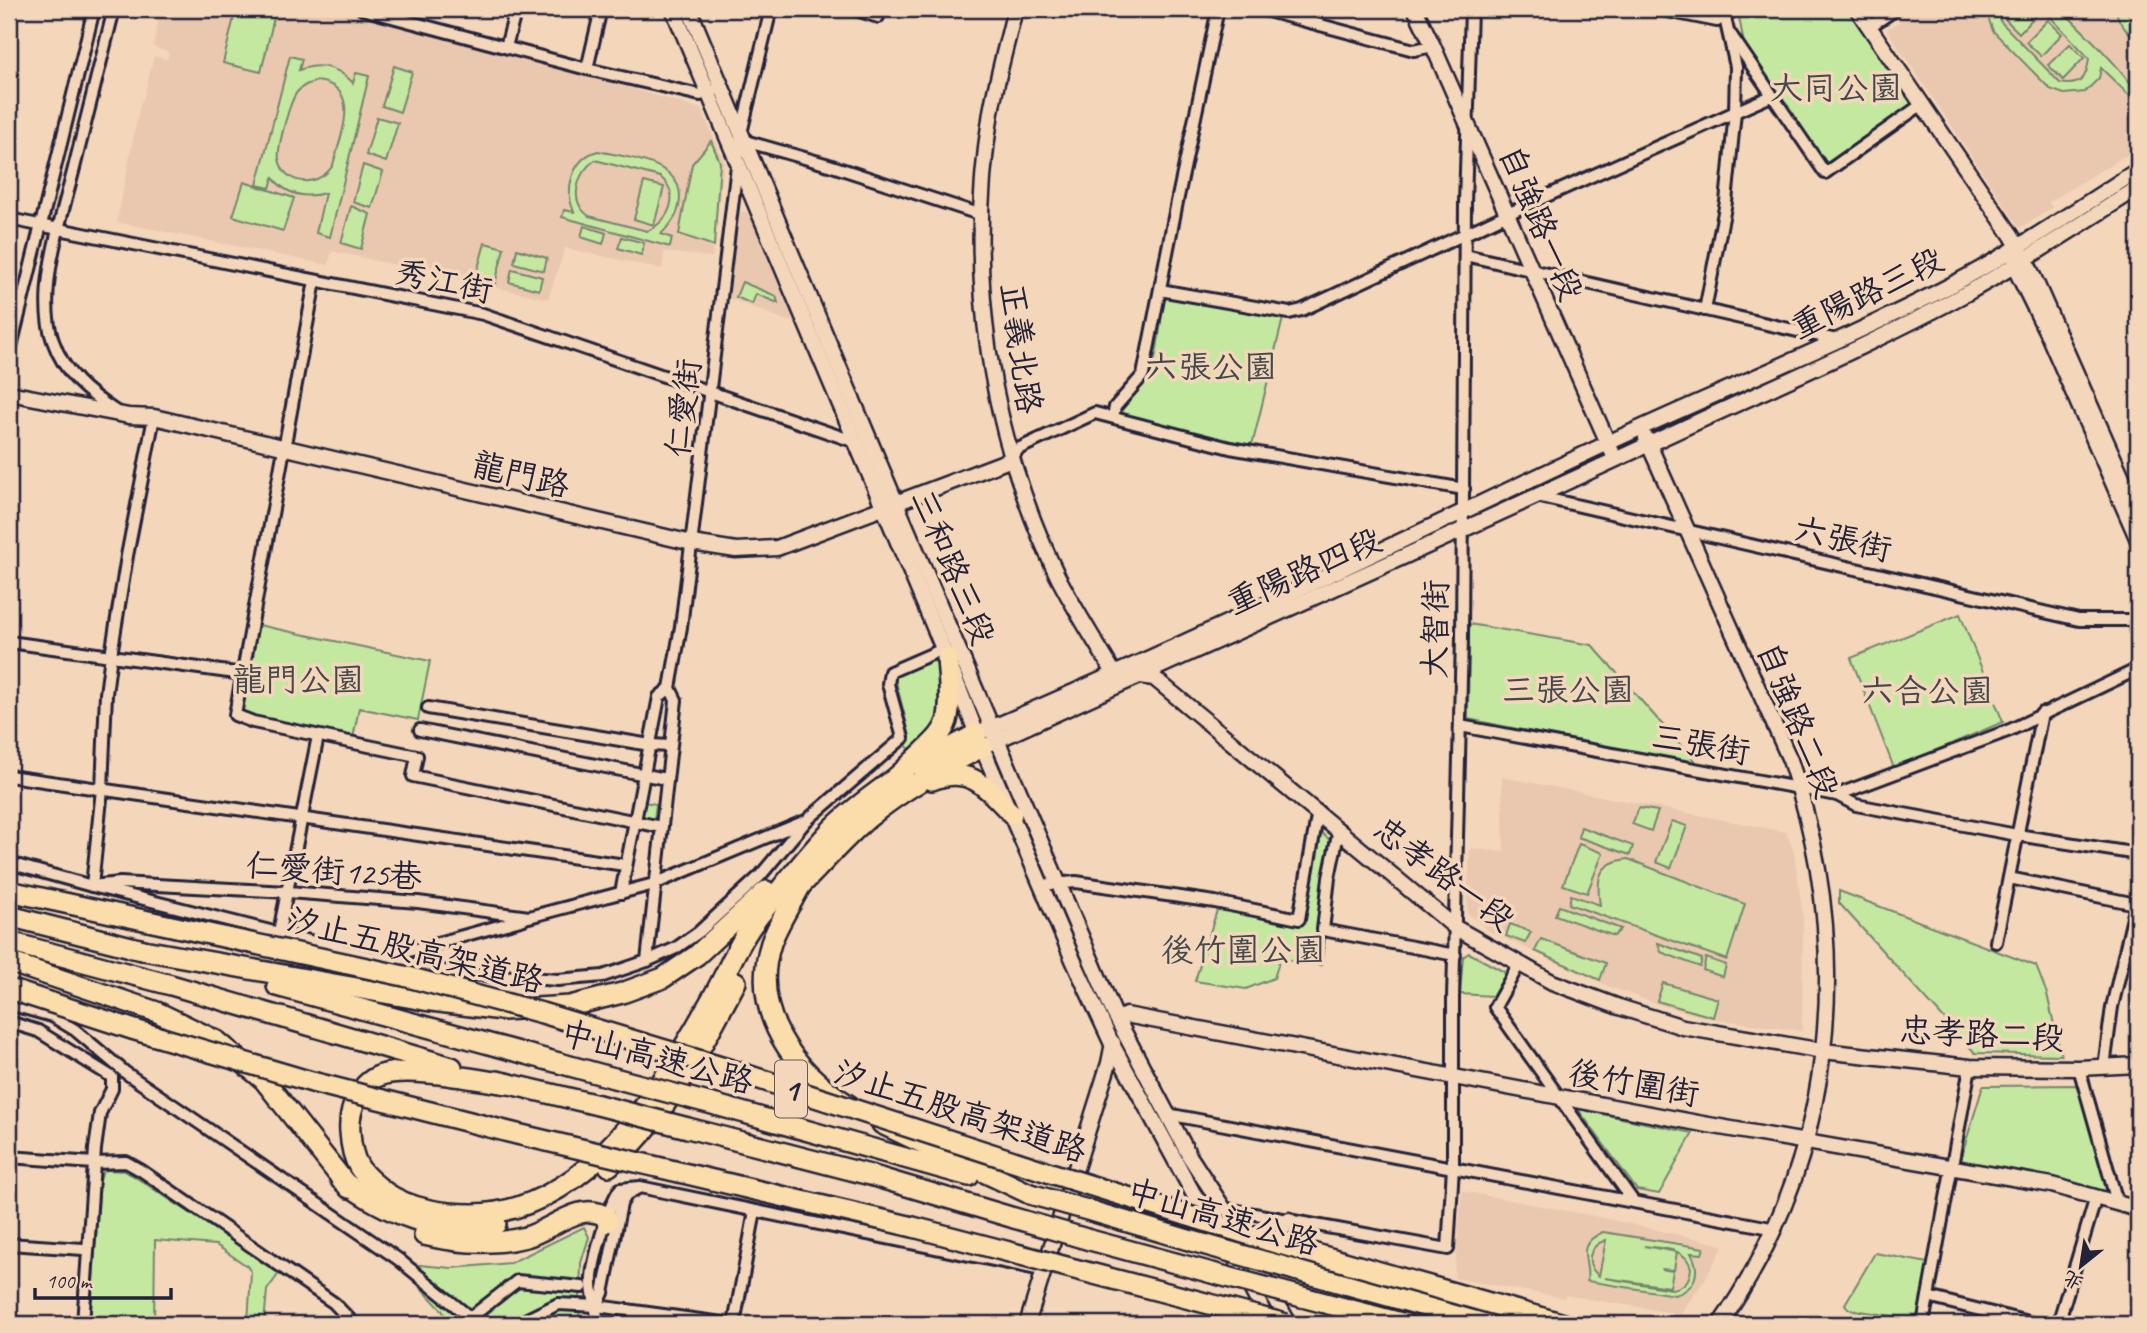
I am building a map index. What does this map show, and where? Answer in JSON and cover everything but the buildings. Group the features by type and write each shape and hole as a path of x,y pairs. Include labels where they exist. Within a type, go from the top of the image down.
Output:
{"highway":[{"path":"132,948 424,1000 502,1010 570,1006 622,993 663,978 696,955 834,828 896,777 939,735 947,720 945,654"},
{"path":"896,777 987,737"},
{"path":"341,1180 386,1209 435,1225 462,1228 491,1226 514,1220 559,1201 594,1178 632,1147 686,1075 780,906 856,829 884,805 987,737"},
{"path":"884,805 935,779 968,775 983,784 1012,814"},
{"path":"509,1084 410,1072 384,1074 369,1082 354,1101 348,1119 354,1161 370,1181 392,1197 423,1208 457,1214 491,1214 528,1203 583,1172 632,1124 671,1068 756,920 834,828"},
{"path":"801,885 772,942 767,960 766,997 771,1018 782,1041 799,1065 838,1098 881,1124 1030,1194"},
{"name":"汐止五股高架道路","path":"9,891 404,975 542,1013 738,1072 1266,1240 1563,1324"},
{"name":"中山高速公路","path":"15,918 848,1140 1192,1241 1489,1324"},
{"path":"10,952 157,1012 217,1041 264,1080 352,1192 386,1217 422,1235 467,1243 499,1242 526,1237 585,1210 600,1213 606,1217 607,1222"},
{"name":"中山高速公路","path":"10,952 171,985 509,1084 870,1175 1090,1240 1405,1324"},
{"path":"9,989 135,1030 312,1082 517,1134 913,1227 1288,1324"}],"street":[{"path":"9,355 94,9"},
{"path":"114,9 60,229 47,291 47,315 53,341 64,364 86,392 118,413"},
{"path":"362,9 700,95 715,90"},
{"path":"506,47 516,9"},
{"path":"587,68 601,9"},
{"path":"673,9 715,90"},
{"path":"689,9 715,90"},
{"name":"仁愛街","path":"647,961 676,701 670,688 681,627 739,163 771,9"},
{"path":"853,9 878,17 881,9"},
{"name":"正義北路","path":"1015,9 991,113 982,215 981,266 986,341 995,396 1012,459 1037,528 1059,578 1114,673"},
{"path":"1113,418 1115,407 1143,375 1219,9"},
{"path":"1260,9 1414,50 1433,46"},
{"name":"自強路一段","path":"1415,9 1615,460"},
{"name":"大智街","path":"1289,1220 1448,1249 1453,1167 1464,489 1465,235 1471,9"},
{"path":"1657,9 1717,21 1724,12 1735,9"},
{"path":"1857,9 2019,258 2135,494 2138,513"},
{"path":"1869,27 1896,9"},
{"path":"1705,310 1726,202 1735,112 1736,67 1724,12"},
{"path":"1728,30 1825,173 1921,105"},
{"name":"三和路三段","path":"715,90 743,137 890,506 987,737 1012,814 1112,1044 1200,1204 1226,1240 1270,1324"},
{"name":"三和路三段","path":"715,90 739,163 856,442 890,506 945,654 1167,1114 1221,1208 1231,1220 1288,1324"},
{"path":"1160,290 1289,313 1302,310 1771,96"},
{"path":"743,137 982,215"},
{"name":"重陽路三段","path":"1649,444 1968,293 2138,170"},
{"name":"重陽路三段","path":"1607,444 1838,340 1957,282 2019,258 2138,188"},
{"name":"秀江街","path":"9,219 483,314 856,442"},
{"path":"1465,255 1838,340"},
{"path":"2019,258 2048,335 2138,540"},
{"path":"315,281 235,715 253,722 417,756 413,776 661,827"},
{"name":"龍門路","path":"9,393 129,416 154,417 692,543 736,550 778,548 1012,459"},
{"path":"1012,459 1018,449 1095,413 1230,448 1464,489"},
{"path":"154,417 111,655 92,887 381,959 455,973 558,980 603,976 676,948 699,932 760,876 806,821 903,738 888,684 890,673 945,654"},
{"name":"自強路二段","path":"1641,429 1790,760 1812,832 1821,882 1827,949 1823,1051 1806,1143 1776,1229 1742,1292 1720,1324"},
{"name":"重陽路四段","path":"987,737 1114,673 1463,514 1607,444"},
{"name":"重陽路四段","path":"987,737 1141,676 1649,444"},
{"name":"六張街","path":"1536,496 2079,620 2138,620"},
{"path":"9,642 243,674"},
{"path":"1837,795 2010,730 2138,669"},
{"name":"忠孝路一段","path":"1114,673 1154,678 1318,811 1456,928 1552,982 1683,1027 1823,1051"},
{"name":"仁愛街","path":"621,893 659,697 670,688"},
{"path":"428,708 650,745 670,746"},
{"path":"1996,942 2042,713"},
{"name":"三張街","path":"1460,726 1837,795 1856,805 2138,854"},
{"path":"420,730 666,779"},
{"path":"279,932 318,736"},
{"path":"9,776 625,865"},
{"path":"1041,885 1076,882 1107,886 1215,902 1299,919 1318,811"},
{"name":"仁愛街125巷","path":"9,863 92,887 120,883 288,892 418,902 528,917 654,884 806,821"},
{"path":"1339,829 1329,878 1323,930 1455,955"},
{"path":"2009,878 2137,900 2112,1007 2104,1067"},
{"path":"381,959 528,917"},
{"path":"1519,964 1495,1007 1633,1202"},
{"path":"9,1004 52,1016 75,1030 126,1073 398,1259 474,1321 517,1281 582,1287"},
{"name":"後竹圍街","path":"1119,1019 1126,1015 1559,1098 2052,1185 2138,1209"},
{"path":"1027,1324 1110,1063 1115,1024 1119,1019"},
{"path":"9,1022 37,1031 112,1077 112,1089 100,1113 94,1163 83,1324"},
{"name":"忠孝路二段","path":"1823,1051 1970,1067 2079,1068 2138,1065"},
{"path":"1923,1324 1970,1067"},
{"path":"2079,1068 2117,1202"},
{"path":"1167,1114 1776,1229"},
{"path":"9,1157 94,1163 125,1162 334,1303 354,1324"},
{"path":"597,1324 597,1306 592,1284 607,1222 615,1195 620,1189 640,1187 1044,1270"},
{"path":"597,1306 603,1293 621,1204 627,1195 640,1187"},
{"path":"2058,1324 2096,1197"},
{"path":"1200,1204 1289,1220 1258,1268"},
{"path":"517,1324 558,1304 597,1306 732,1324 755,1211"},
{"path":"9,1244 83,1249"},
{"path":"1928,1297 2036,1324"}],"shaded area":[{"path":"161,9 333,9 600,79 701,109 724,161 712,257 664,252 662,269 565,248 548,299 332,251 328,265 117,222 140,104 154,56 167,60 169,52 153,47"},
{"path":"1918,9 2138,9 2138,148 2049,202 2052,208 2020,228 1887,30"},
{"path":"744,211 749,213 794,320 790,322 729,298 739,214"},
{"path":"1502,777 1786,832 1794,852 1803,917 1802,1031 1709,1018 1657,1004 1608,986 1489,931 1467,913 1470,848 1504,852"},
{"path":"1462,1191 1594,1216 1724,1245 1704,1281 1680,1314 1565,1295 1564,1298 1454,1278"}],"green space":[{"path":"236,9 276,9 261,72 223,63"},
{"name":"大同公園","path":"1848,9 1912,104 1824,165 1745,50 1738,11"},
{"path":"1989,9 2001,9 2000,21 2060,83 2073,84 2082,80 2089,58 2043,9 2061,9 2117,67 2138,99 2135,101 2101,68 2099,78 2085,92 2064,94 2050,89 1993,31 1988,17"},
{"path":"2014,9 2040,11 2019,33 2004,18"},
{"path":"2116,9 2127,9 2131,21 2138,27 2138,38 2123,26"},
{"path":"2048,20 2062,34 2041,56 2026,42"},
{"path":"2070,44 2084,58 2063,80 2048,65"},
{"path":"290,56 302,59 299,70 321,66 341,73 353,83 356,73 369,76 330,237 316,233 325,193 310,196 296,194 273,178 270,188 257,185","holes":["317,81 331,85 340,93 345,103 343,127 333,165 327,172 312,180 295,179 288,175 279,159 291,103 298,91 307,84"]},
{"path":"394,66 412,72 400,112 382,106"},
{"path":"377,117 398,123 386,162 366,155"},
{"path":"711,141 720,162 714,246 679,234 692,164"},
{"path":"598,151 635,159 660,168 670,175 677,184 680,196 675,218 661,234 672,238 670,247 562,217 564,210 574,212 570,194 572,176 582,160","holes":["595,160 660,177 670,191 670,207 661,221 647,231 589,216 579,203 577,187 584,172"]},
{"path":"363,165 383,172 372,208 353,202"},
{"path":"244,182 294,198 283,231 233,216"},
{"path":"644,182 664,187 654,225 634,219"},
{"path":"351,206 370,214 361,249 341,243"},
{"path":"584,226 606,233 603,244 581,237"},
{"path":"622,237 644,243 641,255 618,248"},
{"path":"485,243 504,248 495,284 475,279"},
{"path":"517,249 547,258 544,271 514,263"},
{"path":"512,269 542,277 539,290 509,282"},
{"path":"742,282 776,296 778,303 756,294 752,304 736,297"},
{"name":"六張公園","path":"1164,297 1283,318 1253,442 1248,445 1116,416 1151,371 1157,350"},
{"name":"六合公園","path":"1960,614 2003,722 1894,768 1851,658"},
{"name":"三張公園","path":"1469,624 1592,645 1698,765 1468,719"},
{"name":"龍門公園","path":"258,625 430,661 418,720 359,708 353,738 240,715"},
{"path":"931,660 938,663 942,676 940,724 913,751 906,746 910,737 895,678"},
{"path":"644,802 656,804 654,819 641,817"},
{"path":"1639,808 1658,811 1651,831 1632,824"},
{"path":"1672,821 1687,826 1671,868 1656,862"},
{"path":"1581,827 1633,846 1630,855 1578,837"},
{"name":"後竹圍公園","path":"1315,828 1330,840 1317,932 1326,934 1321,965 1280,959 1274,978 1246,989 1195,981 1218,907 1301,924"},
{"path":"1579,844 1603,853 1587,893 1563,885"},
{"path":"1628,859 1745,904 1727,960 1569,904 1571,895 1600,905 1598,887 1601,873 1610,864"},
{"path":"1839,891 2036,966 2047,994 2061,1055 1975,1053 1839,903"},
{"path":"1559,906 1621,929 1614,936 1555,915"},
{"path":"1510,924 1531,932 1525,943 1506,936"},
{"path":"1541,939 1606,963 1600,980 1535,951"},
{"path":"1658,943 1702,959 1700,967 1661,952"},
{"path":"1469,953 1506,973 1493,996 1460,994 1463,957"},
{"path":"1706,958 1726,965 1723,977 1703,970"},
{"path":"1663,983 1718,999 1713,1017 1657,1001"},
{"path":"2080,1085 2108,1193 1959,1164 1983,1086"},
{"path":"1578,1109 1693,1133 1659,1194 1637,1190"},
{"path":"106,1170 124,1171 132,1175 280,1272 267,1290 264,1324 248,1324 251,1272 247,1266 216,1245 155,1240 154,1324 90,1324 100,1181"},
{"path":"584,1227 589,1237 581,1263 579,1324 449,1324 442,1310 397,1263 452,1268 510,1263"},
{"path":"1603,1232 1704,1248 1702,1254 1691,1253 1696,1266 1692,1284 1675,1295 1587,1281 1585,1248","holes":["1606,1240 1599,1276 1591,1266 1590,1256 1595,1246","1677,1252 1691,1268 1689,1277 1679,1287 1671,1289 1605,1278 1670,1287 1673,1271 1661,1269 1674,1270"]},
{"path":"1875,1253 1928,1263 1917,1320 1848,1309 1845,1304"}]}
